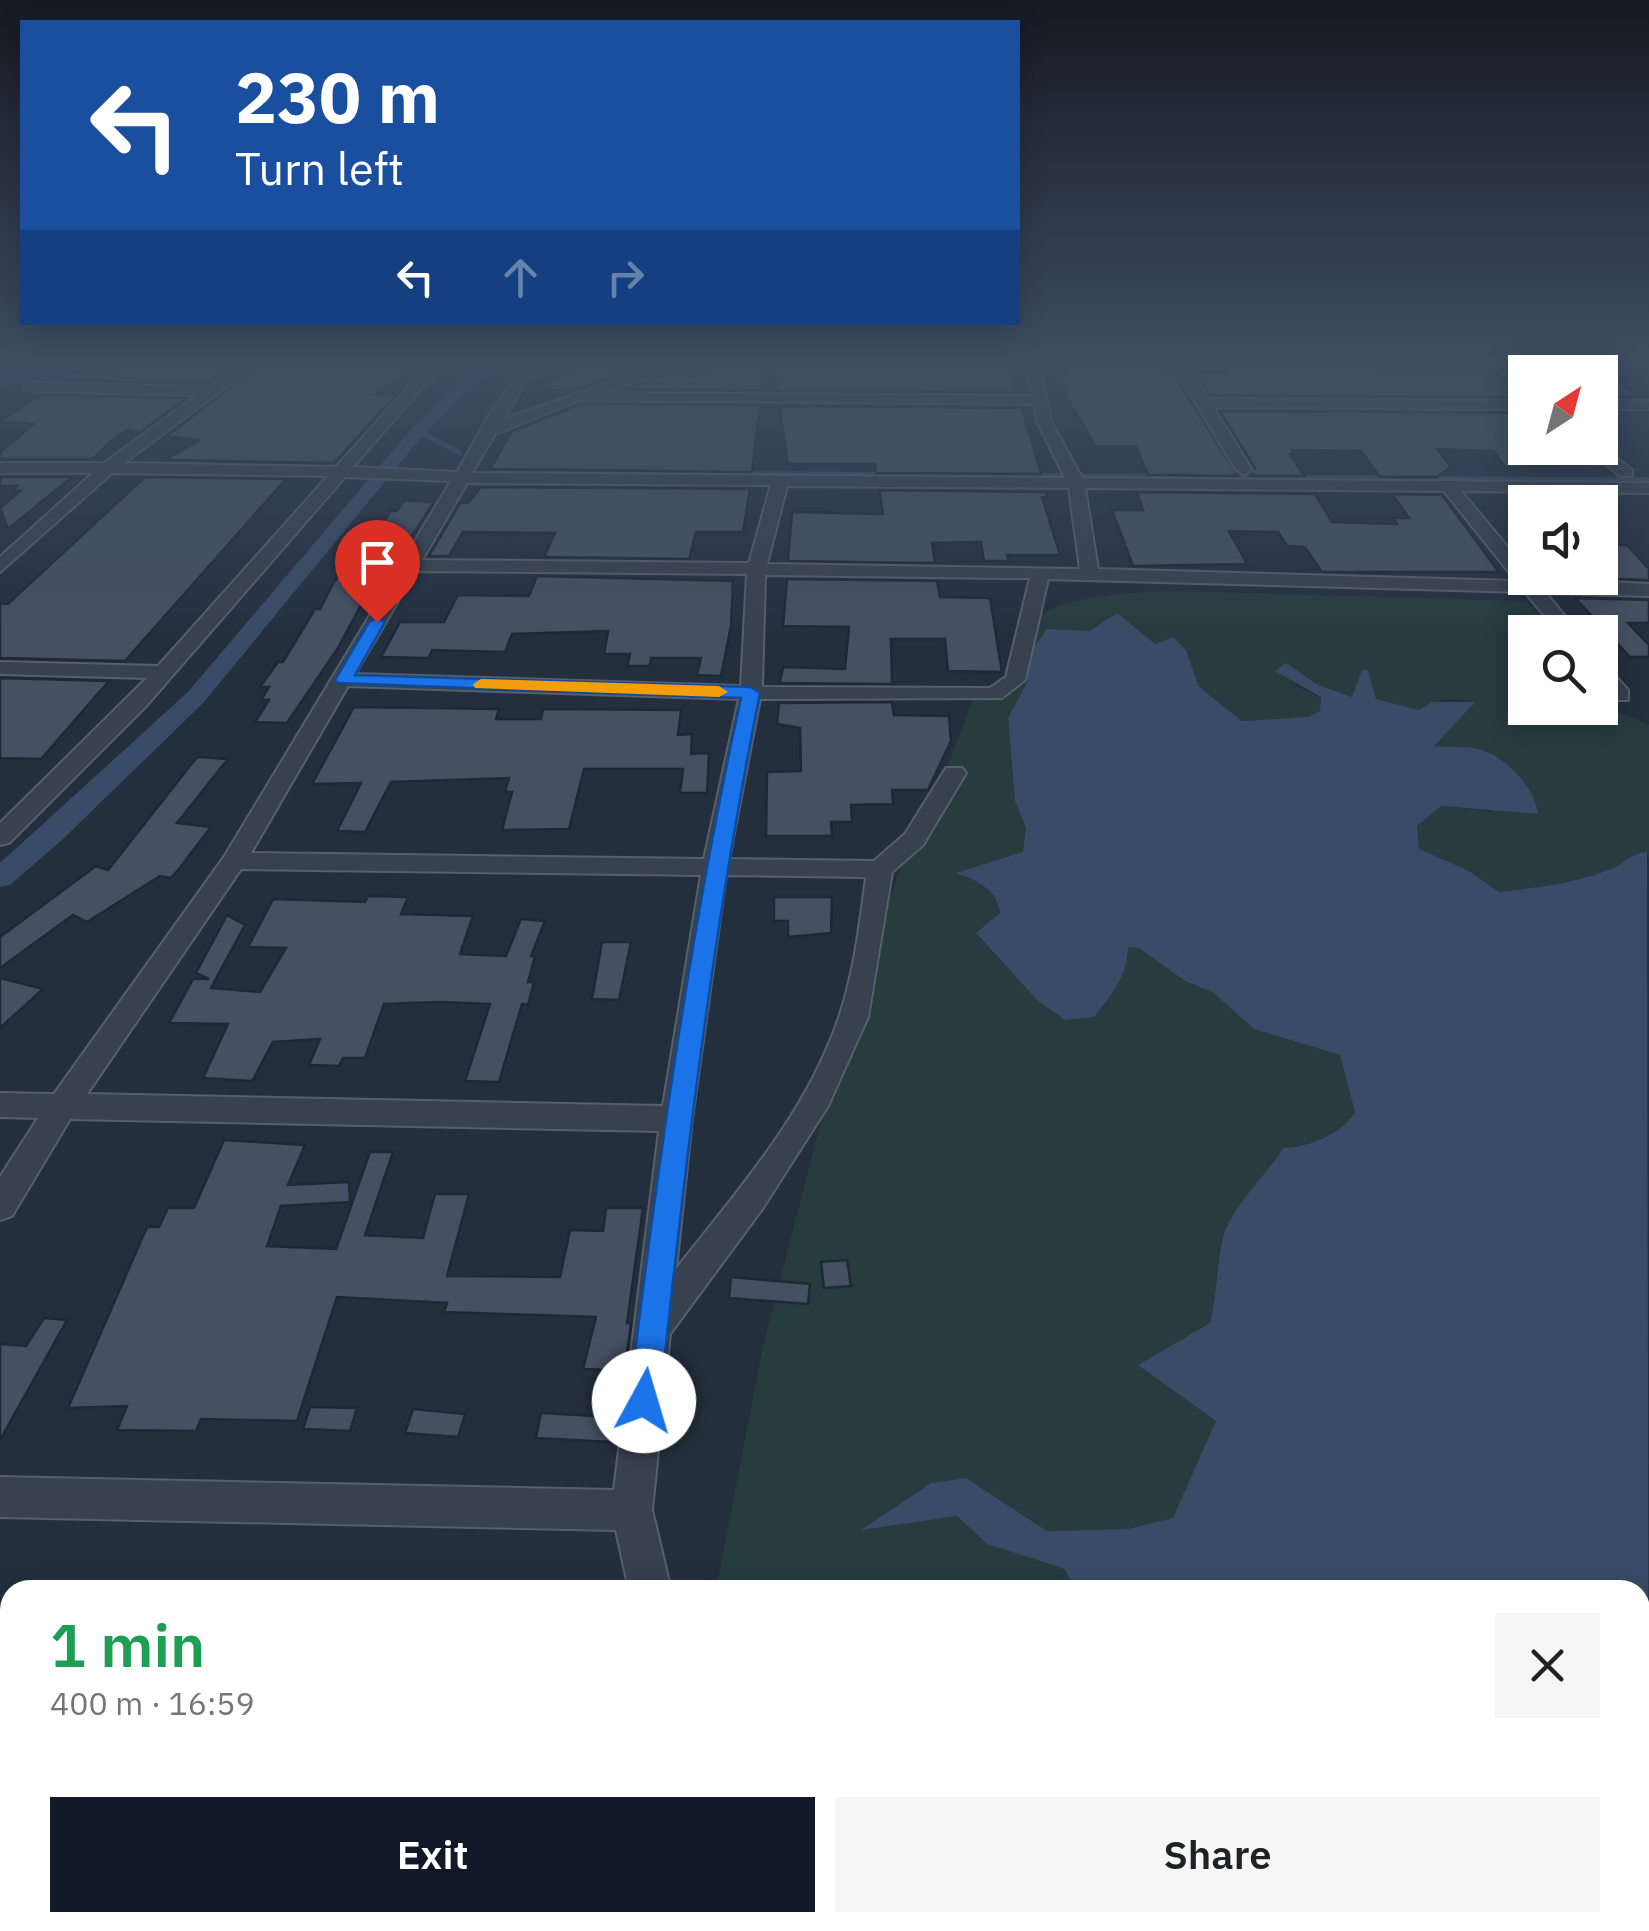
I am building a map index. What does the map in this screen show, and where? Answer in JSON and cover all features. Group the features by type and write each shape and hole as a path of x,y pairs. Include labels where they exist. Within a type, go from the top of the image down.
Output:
{"street":[{"path":"0,566 126,455"},
{"path":"0,837 164,672 358,455"},
{"path":"0,1206 60,1109 234,861 476,455"},
{"path":"1062,455 1072,476 1090,575"},
{"path":"1234,455 1244,470"},
{"path":"1616,465 1648,485"},
{"path":"0,468 1072,476 1448,487 1648,485"},
{"path":"466,472 780,482 1244,470 1626,473"},
{"path":"648,1580 632,1510 676,1120 715,867 751,693 756,570 780,482"},
{"path":"1448,487 1508,561"},
{"path":"410,565 1090,575 1508,589"},
{"path":"344,680 751,693 995,694 1014,680 1028,638 1040,574"},
{"path":"1618,590 1649,590"},
{"path":"1536,595 1553,615"},
{"path":"0,668 164,672"},
{"path":"652,1328 788,1146 838,1059 871,948 880,869 914,839 954,773"},
{"path":"234,861 880,869"},
{"path":"0,1105 676,1120"},
{"path":"0,1497 632,1510"}],"green space":[{"path":"1171,591 1526,601 1539,615 1508,615 1508,725 1618,725 1618,712 1649,725 1649,860 1647,852 1642,853 1584,878 1499,892 1469,871 1419,850 1417,826 1441,806 1492,812 1480,748 1433,747 1473,703 1445,700 1419,710 1376,699 1368,670 1362,671 1353,697 1318,685 1286,663 1292,684 1321,698 1320,711 1308,717 1242,721 1199,687 1186,650 1090,631 1033,649 1027,682 1008,718 1015,800 1026,828 1023,852 958,874 985,888 998,905 1000,913 976,934 1037,1000 1065,1020 1108,991 1122,972 1128,946 1139,948 1185,981 1214,993 1254,1029 1340,1055 1355,1112 1324,1138 1283,1148 1223,1235 1220,1287 1210,1323 1139,1365 1217,1421 1173,1519 1128,1529 1047,1531 966,1478 932,1483 864,1528 957,1516 987,1544 1065,1569 1070,1580 718,1580 763,1346 842,1040 906,852 929,814 977,689 1009,680 1014,641 1025,625 1061,605 1107,595"}],"water":[{"path":"1117,613 1155,644 1173,637 1186,650 1199,687 1242,721 1308,717 1320,711 1321,697 1275,671 1286,663 1318,685 1352,697 1362,670 1368,670 1376,699 1419,710 1432,702 1475,702 1434,746 1477,748 1501,760 1526,784 1538,814 1441,806 1417,826 1419,849 1469,871 1499,892 1584,878 1647,852 1648,1580 1070,1580 1065,1569 987,1544 957,1516 861,1530 931,1483 966,1478 1047,1531 1128,1529 1173,1518 1216,1421 1138,1365 1210,1323 1225,1231 1283,1148 1324,1138 1355,1112 1340,1055 1254,1029 1214,993 1185,981 1139,948 1128,947 1122,976 1094,1017 1065,1020 1037,1000 976,933 1000,913 998,904 984,887 956,873 1023,852 1026,828 1015,801 1008,718 1027,682 1033,649 1047,629 1090,631"}],"building":[{"path":"0,455 97,455 93,459 0,459"},
{"path":"173,455 341,455 334,463 165,460"},
{"path":"498,455 754,455 752,472 490,469"},
{"path":"787,455 1036,455 1041,474 876,473 875,464 788,464"},
{"path":"1139,455 1225,455 1238,476 1148,475"},
{"path":"1247,455 1291,455 1304,476 1250,476 1255,468"},
{"path":"1364,455 1442,455 1451,467 1437,477 1380,477"},
{"path":"1496,455 1508,455 1508,465 1568,465 1505,467"},
{"path":"0,477 72,477 8,529 0,508 20,491 12,491 17,486 0,486"},
{"path":"145,477 286,479 125,661 0,658 0,603 8,604"},
{"path":"481,487 750,489 743,532 696,532 689,559 544,557 555,533 463,532 449,556 429,556 460,503 468,503"},
{"path":"879,490 1046,492 1047,497 1042,497 1060,555 1007,555 1009,561 984,561 981,542 932,543 935,563 788,561 792,512 883,514"},
{"path":"1137,492 1315,494 1332,522 1397,524 1394,518 1409,518 1392,494 1442,495 1499,572 1322,572 1305,547 1287,546 1278,532 1229,531 1247,564 1133,566 1112,510 1143,510"},
{"path":"405,500 434,502 368,603 362,603 338,648 287,723 255,722 269,700 261,700 269,687 260,687 278,662 283,662 334,582 380,529 390,511 397,511"},
{"path":"1618,545 1627,545 1649,569 1649,580 1618,579"},
{"path":"537,576 733,581 731,626 721,676 697,675 701,658 651,658 650,666 627,666 630,654 604,654 608,631 512,634 505,652 432,650 429,658 381,657 400,622 444,622 458,595 529,596"},
{"path":"787,579 937,581 940,597 990,598 1002,672 948,671 945,639 891,639 892,684 780,683 783,667 845,669 849,627 783,626"},
{"path":"1575,598 1649,600 1649,623 1628,623 1649,645 1649,657 1630,657 1618,644 1618,615 1591,615"},
{"path":"0,678 109,681 41,759 0,758"},
{"path":"892,702 894,715 949,716 951,741 928,790 892,790 893,804 851,805 852,822 831,822 832,836 766,836 767,772 801,771 800,728 777,724 779,703"},
{"path":"354,707 499,709 496,719 541,719 543,709 681,710 678,735 692,734 691,754 709,753 707,793 680,793 683,769 584,769 569,829 502,830 512,792 505,792 509,778 391,782 365,832 337,831 361,783 312,784"},
{"path":"197,757 228,759 177,823 211,827 171,878 160,876 87,922 73,915 0,968 0,937 96,866 108,870"},
{"path":"368,896 408,897 401,914 473,916 460,954 506,956 521,919 545,921 531,956 535,956 528,982 534,982 528,1005 522,1004 499,1082 465,1081 490,1004 440,1002 384,1004 365,1058 343,1058 339,1066 309,1065 320,1039 273,1042 252,1081 203,1078 228,1024 169,1023 193,979 209,979 196,973 227,915 245,925 211,988 260,992 286,948 248,947 273,899 365,902"},
{"path":"774,897 832,897 831,933 788,937 788,921 774,921"},
{"path":"602,942 631,942 619,1000 592,999"},
{"path":"0,978 43,989 0,1028"},
{"path":"224,1140 305,1145 288,1185 349,1182 350,1202 281,1206 267,1246 336,1249 370,1152 393,1152 365,1235 423,1238 435,1194 469,1194 447,1276 560,1277 570,1230 603,1231 606,1208 643,1208 623,1384 612,1442 536,1438 541,1413 593,1416 603,1370 583,1369 596,1317 444,1312 447,1303 337,1297 297,1421 201,1419 196,1431 117,1430 127,1406 68,1408 147,1227 159,1227 168,1208 194,1208"},
{"path":"847,1260 851,1286 824,1288 821,1262"},
{"path":"731,1277 810,1284 808,1304 729,1298"},
{"path":"44,1318 67,1320 0,1440 0,1344 26,1346"},
{"path":"310,1407 357,1408 350,1431 303,1429"},
{"path":"413,1409 465,1414 458,1437 405,1433"}],"waterway":[{"path":"0,878 54,833 196,697 398,455"},
{"path":"497,472 1649,480"}],"slow traffic":[{"path":"481,684 719,692"}],"route":[{"path":"377,622 344,680 751,693 715,867 676,1120 644,1401"}]}
